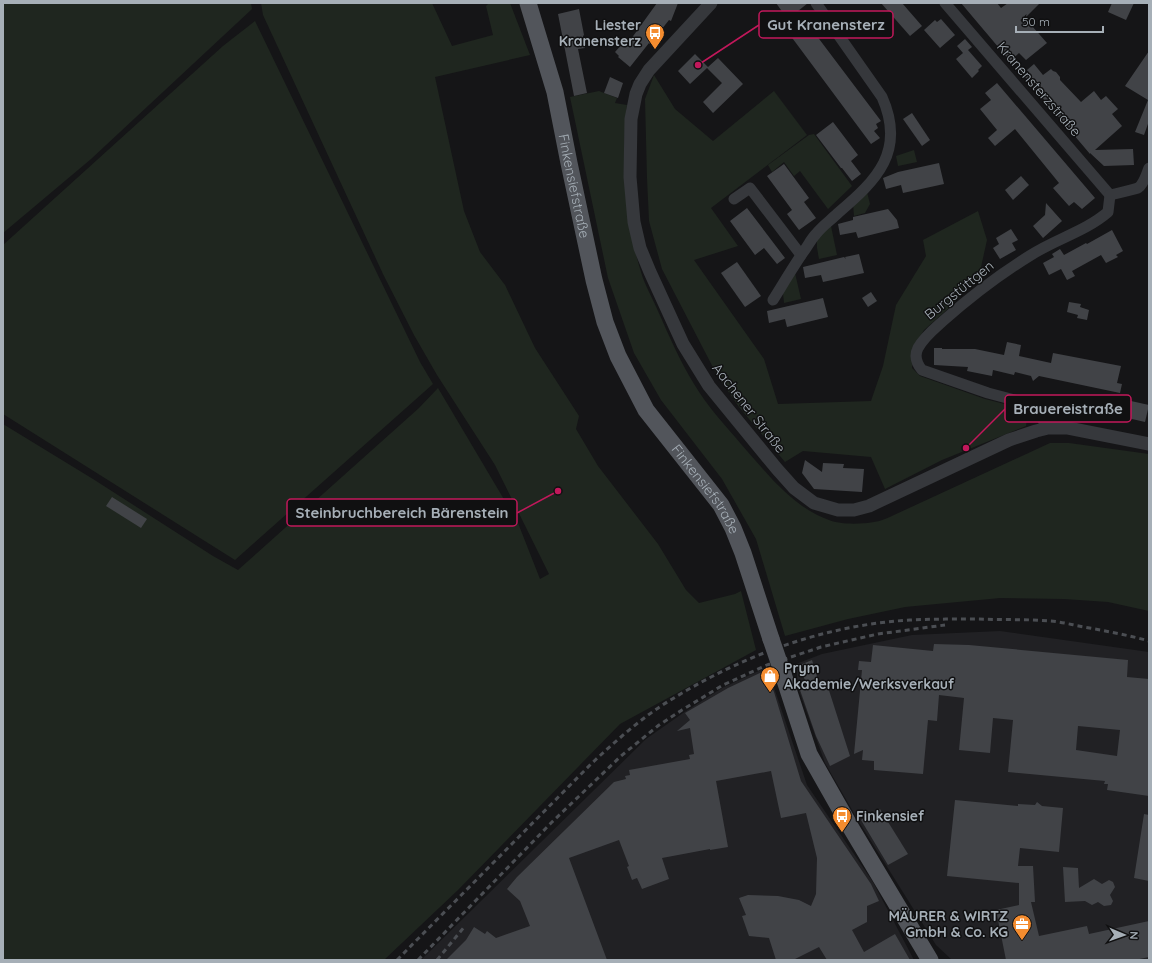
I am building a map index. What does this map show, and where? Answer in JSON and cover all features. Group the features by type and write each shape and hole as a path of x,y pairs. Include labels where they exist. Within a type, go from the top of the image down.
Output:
{"main road":[{"name":"Finkensiefstraße","path":"528,3 555,92 594,280 605,322 618,356 646,410 721,505 733,528 743,553 812,760 930,960"}],"street":[{"name":"Aachener Straße","path":"711,3 649,70 640,84 633,103 631,119 630,176 634,222 640,248 683,344 717,397 794,488 814,503 838,510 854,510 869,506 1009,440 1048,428 1068,428 1149,444"},
{"path":"773,300 816,234 866,187 883,166 888,153 891,133 889,112 882,98 816,3"},
{"name":"Kranensterzstraße","path":"945,3 1110,195"},
{"path":"1110,195 1137,189 1143,182 1149,168"},
{"path":"734,199 750,188 801,255"},
{"name":"Burgstüttgen","path":"1048,428 1042,417 1035,410 1018,401 988,393 922,370 918,365 916,356 918,348 929,334 951,314 992,281 1032,254 1098,221 1108,212 1110,195"}],"shaded area":[{"path":"3,3 251,3 252,9 91,159 3,233"},
{"path":"261,3 432,3 452,46 493,35 486,6 489,3 510,3 530,55 435,77 464,211 480,252 505,285 535,348 579,416 576,429 598,466 658,544 686,590 699,603 735,594 741,591 756,650 620,724 458,890 384,960 3,960 3,424 93,479 213,556 238,570 419,408 438,388 518,523 540,579 549,574 495,465 437,375 414,335 383,274 263,15"},
{"path":"255,21 420,362 433,384 235,560 3,414 3,245 223,46"},
{"path":"654,75 675,109 713,141 774,91 807,135 711,208 738,246 694,260 764,359 778,404 871,401 883,366 896,305 926,256 923,240 978,211 987,240 979,276 949,308 924,330 914,346 912,368 920,376 985,399 1028,410 1026,426 942,460 885,489 871,457 803,451 785,462 739,407 718,377 662,269 649,221 647,178 645,99"},
{"path":"599,91 617,98 615,103 627,105 624,148 625,190 635,251 647,287 679,357 699,392 710,408 780,488 803,507 834,522 852,524 877,522 1050,443 1069,443 1149,454 1149,611 1108,602 1064,599 1000,598 905,607 848,619 785,636 756,539 722,479 661,400 634,353 608,278 570,97"},
{"path":"814,134 852,186 828,209 800,171 794,176 784,162 772,172 768,165 809,135"},
{"path":"914,150 917,162 898,166 896,156"},
{"path":"867,192 870,204 865,213 854,216 853,204"},
{"path":"831,226 837,255 819,259 817,238"},
{"path":"795,273 801,299 784,303 783,293"},
{"path":"1000,631 1149,652 1149,960 952,960 936,945 859,822 825,763 798,688 796,664 822,654 912,635"},
{"path":"767,667 807,785 873,882 914,960 421,960 646,739 722,688"}],"building":[{"path":"657,3 678,3 671,21 669,20 630,67 618,57 619,56 615,52 624,42 625,43 629,38 631,39"},
{"path":"776,3 808,3 798,11 881,121 876,124 878,128 874,131 880,138 871,144 790,35 796,31"},
{"path":"881,3 902,3 922,26 910,36"},
{"path":"961,3 997,3 1001,8 1008,3 1040,3 1025,18 1047,43 1026,60 1019,53 1010,61"},
{"path":"1112,3 1134,3 1126,20 1108,12"},
{"path":"579,9 585,48 578,49 587,93 574,96 558,14"},
{"path":"941,19 955,35 940,48 924,30 935,20 937,22"},
{"path":"965,39 972,47 968,50 982,66 972,78 956,59 963,53 957,46"},
{"path":"1149,51 1149,121 1144,135 1135,132 1148,100 1125,86"},
{"path":"695,54 708,67 718,58 743,84 713,113 703,102 722,83 707,68 690,84 678,71"},
{"path":"1034,64 1043,75 1051,69 1056,72 1060,77 1060,80 1081,102 1094,91 1101,100 1106,96 1118,109 1112,114 1122,126 1095,150 1133,149 1134,165 1104,166 1090,154 1024,76 1029,73 1027,70"},
{"path":"610,77 623,83 618,98 604,93"},
{"path":"997,83 1095,198 1082,209 1074,202 1069,206 1053,188 1059,183 1015,129 995,146 988,138 997,130 980,109 991,100 985,93"},
{"path":"912,113 930,140 922,146 903,119"},
{"path":"833,122 858,155 851,161 861,174 852,181 816,135"},
{"path":"939,163 944,184 903,193 901,185 886,189 883,178 898,172"},
{"path":"784,164 809,198 804,202 816,218 799,230 787,214 792,210 767,176"},
{"path":"1021,176 1029,185 1013,200 1005,190"},
{"path":"1046,203 1062,221 1043,238 1033,226 1045,215"},
{"path":"747,208 785,258 777,264 764,248 755,255 730,221"},
{"path":"888,209 897,220 899,228 858,238 856,232 840,235 838,224 853,220 853,217"},
{"path":"1011,229 1018,240 1012,243 1016,250 1000,259 993,248 999,244 996,238"},
{"path":"1112,230 1123,251 1116,255 1118,257 1106,263 1101,255 1072,271 1075,276 1067,280 1061,269 1049,275 1043,263 1054,257 1052,254 1060,249 1064,255"},
{"path":"859,254 864,273 823,282 821,275 805,278 803,267 844,257 846,259 845,257"},
{"path":"737,262 761,296 745,307 721,273"},
{"path":"871,292 877,301 868,307 862,298"},
{"path":"823,298 828,317 787,327 785,319 769,323 767,311"},
{"path":"1069,302 1081,304 1080,307 1089,310 1087,320 1077,318 1078,315 1067,312"},
{"path":"1007,342 1021,345 1019,356 1051,363 1053,353 1121,366 1117,383 1122,384 1120,393 1039,376 1033,381 1031,376 1015,372 1014,375 993,370 992,376 967,371 968,367 934,365 934,348 975,349 1004,355"},
{"path":"1122,399 1149,405 1145,422 1119,416"},
{"path":"805,460 822,472 823,463 844,464 843,468 864,469 862,492 814,489 802,473"},
{"path":"112,497 147,519 141,528 106,506"},
{"path":"934,644 969,645 1128,660 1127,677 1149,679 1149,796 1107,790 1108,784 1104,784 1105,781 1008,772 1013,720 993,718 990,753 959,750 964,698 939,695 937,721 928,720 923,774 874,770 874,761 862,760 863,750 854,754 862,670 858,670 859,661 871,662 873,645 933,651","holes":["1078,726 1120,730 1117,756 1076,750"]},
{"path":"812,660 819,683 826,681 850,756 830,766 816,736 800,690 807,687 800,665"},
{"path":"762,672 766,680 768,679 774,692 801,781 871,884 879,901 867,906 867,922 852,930 864,952 895,934 910,960 827,960 819,947 793,960 776,960 769,938 749,936 742,916 746,915 739,898 748,895 778,896 799,900 811,906 816,894 817,858 806,813 781,818 771,771 716,781 728,847 662,858 669,879 642,889 637,878 632,880 627,867 629,866 619,840 569,858 607,960 446,960 466,940 474,927 485,934 487,931 496,938 530,926 520,901 507,889 517,877 614,782 626,779 625,776 630,775 629,770 690,759 689,755 694,754 690,728 677,731 690,720 685,713 728,688"},
{"path":"955,800 1018,806 1018,804 1035,805 1037,802 1042,806 1063,808 1059,852 1020,848 1018,866 1033,866 1035,902 1031,902 1039,936 1087,926 1089,934 1149,921 1149,957 1135,960 1006,960 996,910 1019,905 1019,883 947,876"},
{"path":"880,809 908,854 888,865 861,820"},
{"path":"1144,814 1149,815 1149,881 1134,878"},
{"path":"1063,867 1078,868 1079,888 1094,879 1102,884 1109,880 1113,882 1115,887 1110,895 1113,901 1111,905 1104,906 1098,902 1092,905 1085,901 1065,902"}],"railway":[{"path":"397,960 592,763 629,730 669,701 696,685 754,657 815,636 846,628 910,620 976,619 1051,621 1117,633 1149,641"},
{"path":"418,960 551,823 621,756 659,725 682,710 723,685 767,665 821,647 878,634 945,625"},
{"path":"437,960 465,926"}],"place":[{"name":"Liester Kranensterz","path":"655,50"},
{"name":"Gut Kranensterz","path":"698,65"},
{"name":"Brauereistraße","path":"966,448"},
{"name":"Steinbruchbereich Bärenstein","path":"558,491"},
{"name":"Prym Akademie/Werksverkauf","path":"770,693"},
{"name":"Finkensief","path":"842,833"},
{"name":"MÄURER & WIRTZ GmbH & Co. KG","path":"1022,941"}]}
